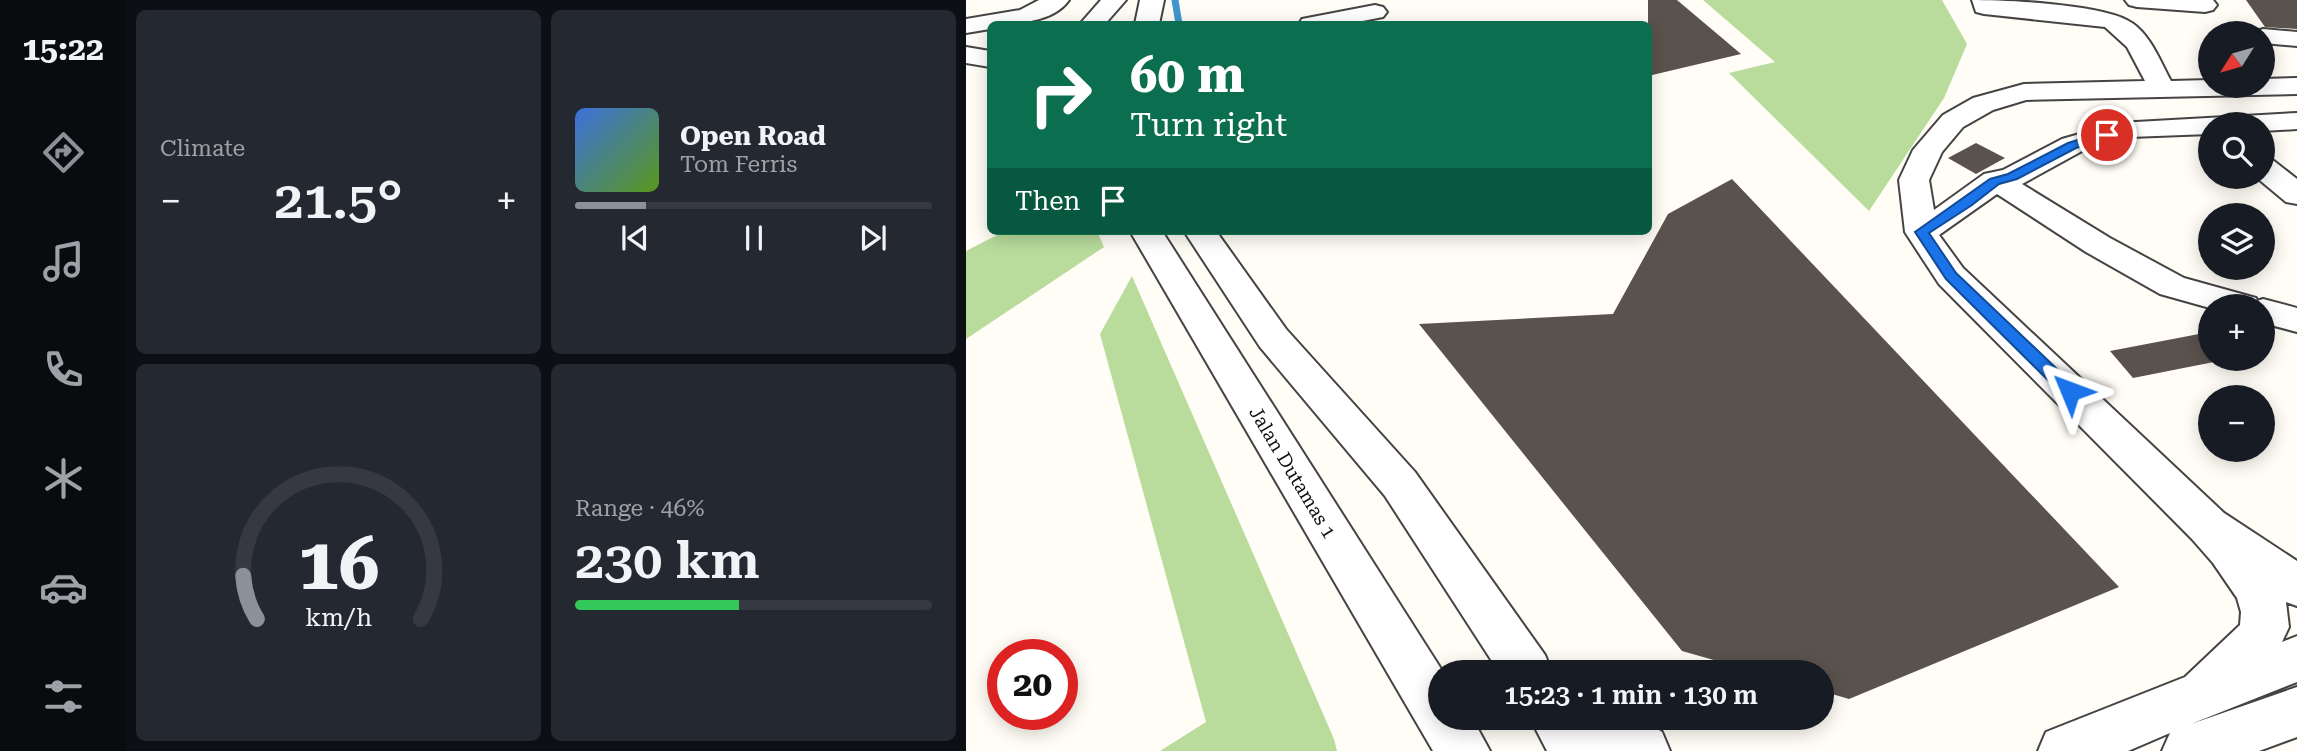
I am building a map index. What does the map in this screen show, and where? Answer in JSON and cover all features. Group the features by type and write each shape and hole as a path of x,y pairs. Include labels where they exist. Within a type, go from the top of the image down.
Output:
{"street":[{"path":"996,21 1026,16 1057,0"},
{"path":"1058,21 1064,0"},
{"path":"1094,21 1114,0"},
{"path":"1148,21 1152,0"},
{"path":"1984,0 1984,7 2119,22 2132,34 2161,87"},
{"path":"2137,0 2208,10"},
{"path":"1327,21 1376,12"},
{"path":"966,26 987,22"},
{"path":"966,34 987,39"},
{"path":"2275,37 2297,39"},
{"path":"966,55 987,59"},
{"path":"2275,86 2297,86"},
{"path":"2198,87 2024,92 1983,104 1953,121 1928,150 1914,180 1925,238 1951,276 2208,526 2251,579 2264,602 2266,617 2260,639 2203,694"},
{"path":"2275,122 2297,121"},
{"path":"1925,238 1984,210 2011,183 2072,145 2129,129 2198,126"},
{"path":"2275,177 2297,195"},
{"path":"2011,183 2098,245 2172,286 2200,294"},
{"name":"Jalan Dutamas 1","path":"1148,235 1428,697"},
{"path":"1203,235 1273,338 1401,484 1520,660"},
{"path":"2275,314 2297,320"},
{"path":"2208,526 2297,586"},
{"path":"2065,751 2203,694 2297,659"},
{"path":"2189,751 2297,712"},
{"name":"Jalan Dutamas 1","path":"1449,730 1463,751"},
{"path":"1564,730 1578,751"},
{"path":"1612,730 1643,751"}],"green space":[{"path":"1703,0 1942,0 1967,44 1944,98 1869,211 1729,73 1775,62"},
{"path":"997,235 1099,235 1104,247 966,339 966,251"},
{"path":"1132,276 1337,751 1160,751 1206,722 1100,334"}],"building":[{"path":"1648,0 1677,0 1741,54 1652,75 1652,21 1648,21"},
{"path":"2246,0 2297,0 2297,29 2275,28 2275,21 2261,21"},
{"path":"1976,143 2005,158 1976,174 1948,158"},
{"path":"1732,179 2119,587 1849,699 1834,695 1834,660 1714,660 1682,651 1419,324 1613,314 1668,214"},
{"path":"2198,334 2198,365 2133,378 2110,351"}],"waterway":[{"path":"1175,0 1178,21"}],"route":[{"path":"2070,391 1951,276 1921,232 1968,202 1994,181 2013,177 2072,145 2107,135"}]}
